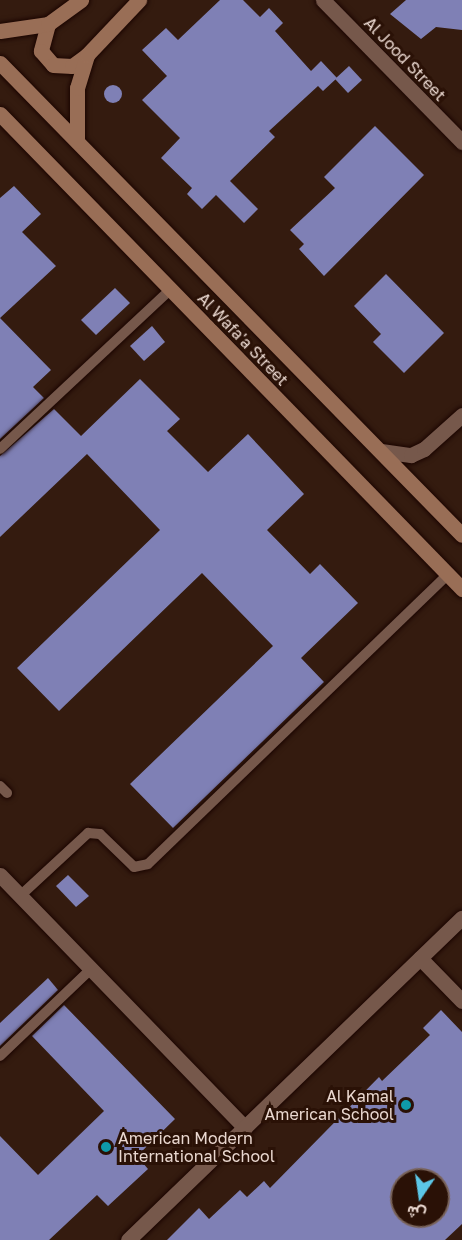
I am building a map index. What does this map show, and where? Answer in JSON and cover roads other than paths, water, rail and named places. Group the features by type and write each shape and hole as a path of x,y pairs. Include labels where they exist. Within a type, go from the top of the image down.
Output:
{"street":[{"path":"0,32 48,24 81,0"},
{"path":"48,24 41,51 53,65 72,66 87,55 139,0"},
{"name":"Al Jood Street","path":"323,0 462,142"},
{"path":"77,141 77,88 87,55"},
{"name":"Al Wafa'a Street","path":"0,63 462,535"},
{"name":"Al Wafa'a Street","path":"0,114 462,589"},
{"path":"381,451 411,455 424,449 462,415"},
{"path":"0,876 244,1128"},
{"path":"128,1240 462,918"},
{"path":"420,958 462,1001"}],"lane":[{"path":"0,448 170,290"},
{"path":"20,896 88,833 100,834 134,867 148,864 448,574"},
{"path":"0,1056 91,969"}],"place":[{"name":"Al Kamal American School","path":"406,1105"},
{"name":"American Modern International School","path":"106,1147"}]}
